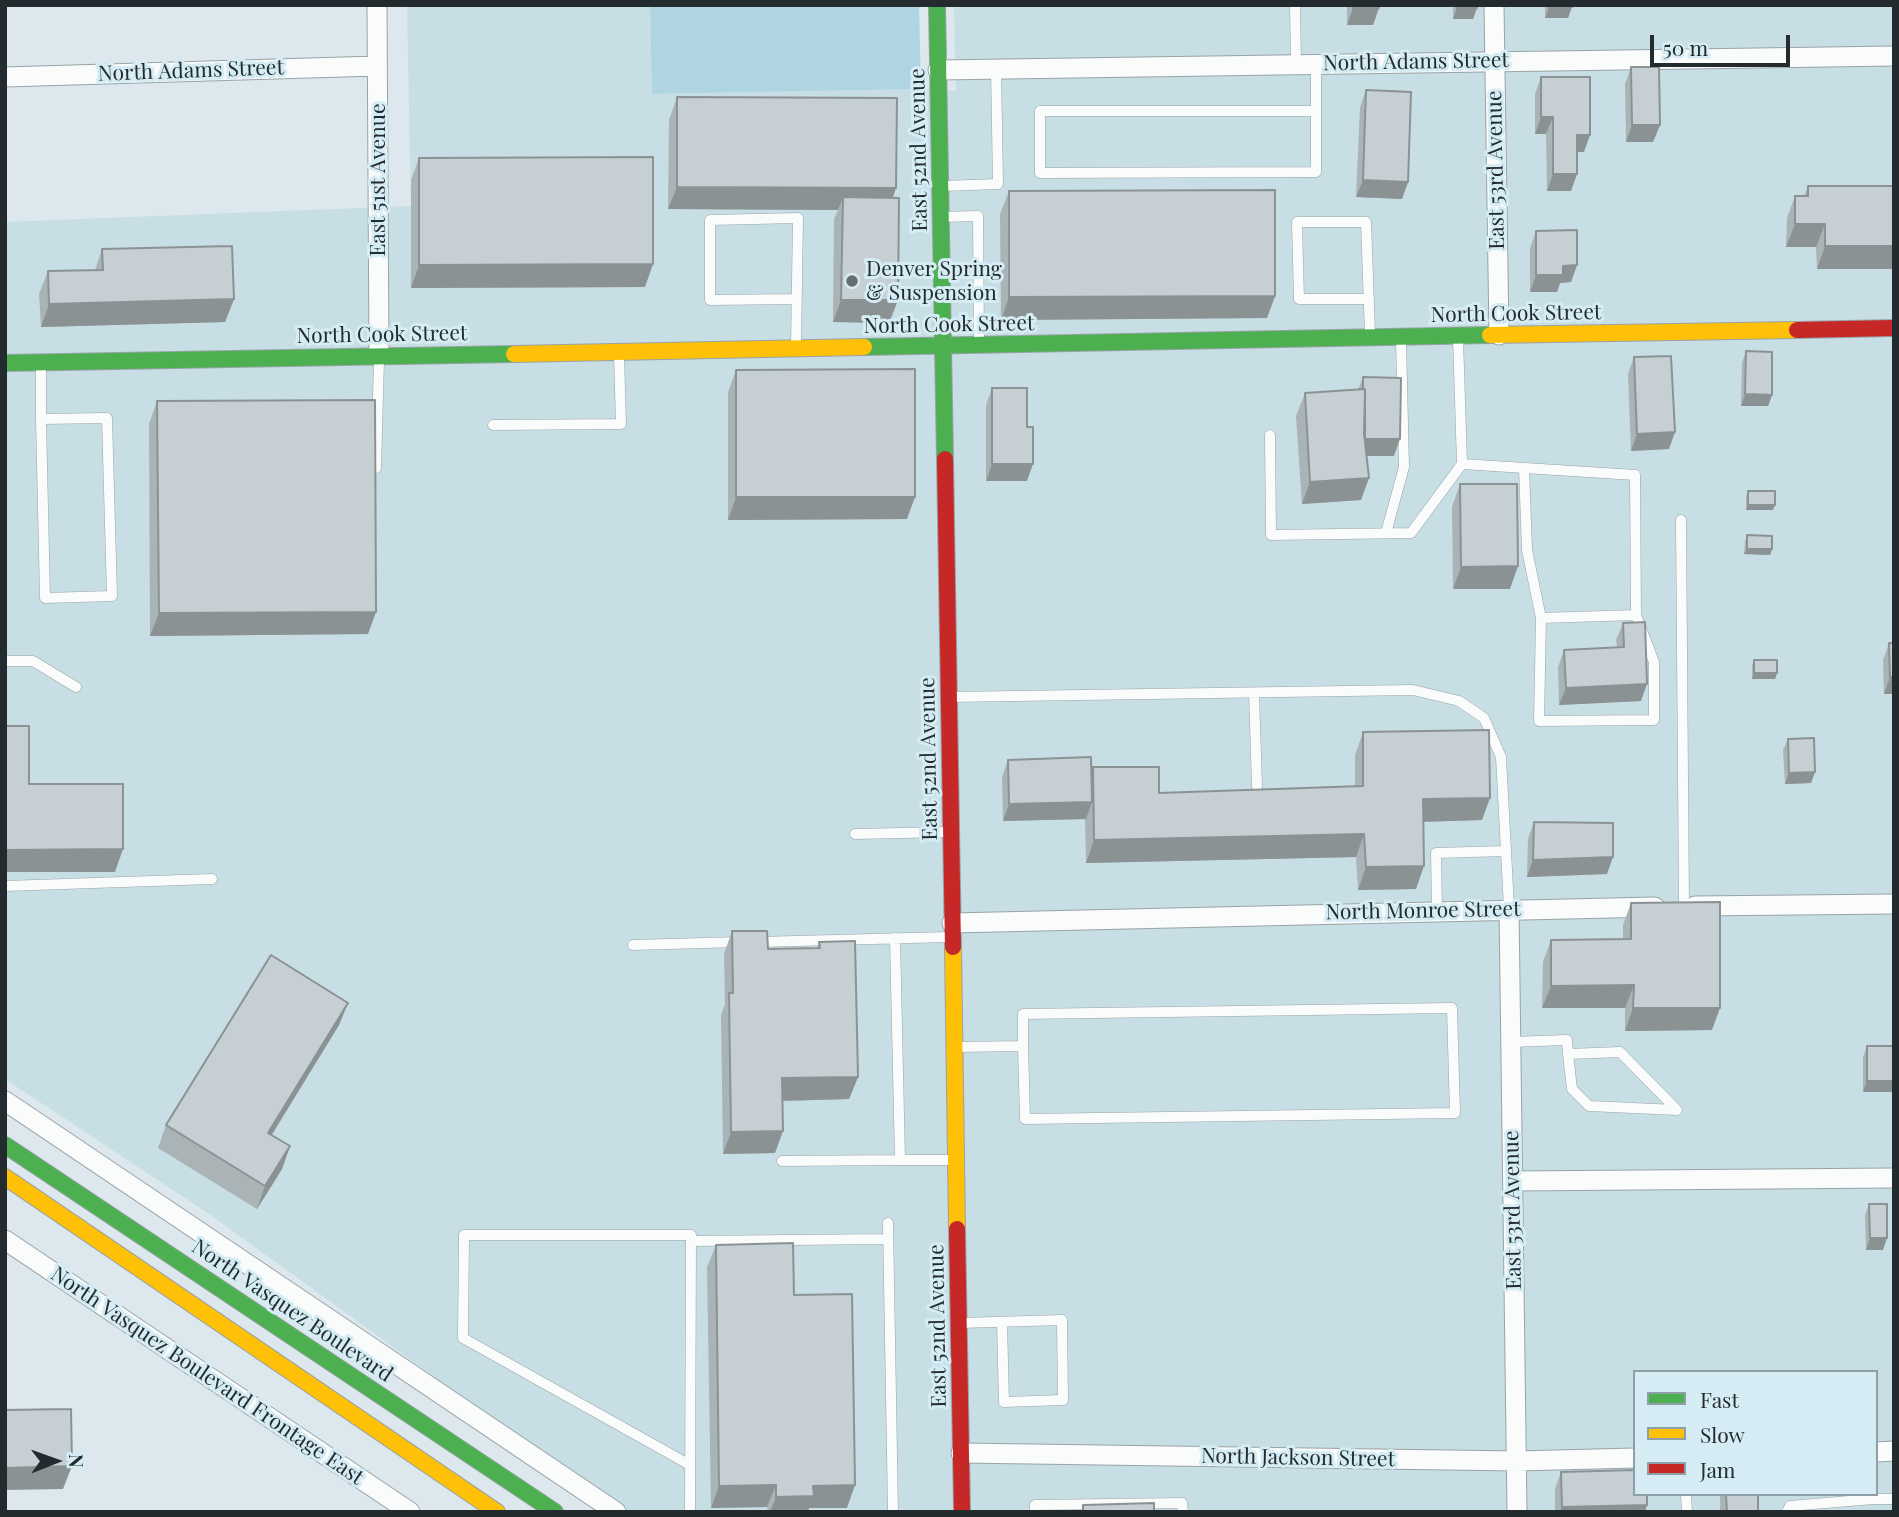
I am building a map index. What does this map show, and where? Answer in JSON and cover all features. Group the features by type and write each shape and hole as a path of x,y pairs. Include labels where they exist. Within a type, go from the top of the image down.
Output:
{"main road":[{"name":"East 52nd Avenue","path":"937,5 962,1512"},
{"name":"North Cook Street","path":"5,363 1894,328"},
{"name":"North Vasquez Boulevard","path":"5,1145 555,1512"},
{"path":"5,1177 497,1512"}],"street":[{"name":"East 51st Avenue","path":"377,5 379,356"},
{"name":"East 53rd Avenue","path":"1494,5 1499,335"},
{"name":"North Adams Street","path":"939,70 1894,56"},
{"name":"North Adams Street","path":"5,76 377,66"},
{"name":"North Monroe Street","path":"953,930 1508,908 1894,904"},
{"name":"East 53rd Avenue","path":"1508,908 1517,1512"},
{"path":"5,1101 616,1512"},
{"path":"1513,1181 1894,1178"},
{"name":"North Vasquez Boulevard Frontage East","path":"5,1240 410,1512"},
{"name":"North Jackson Street","path":"961,1453 1517,1461 1633,1458"}],"lane":[{"path":"1294,5 1296,64"},
{"path":"1316,64 1316,110 1316,172 1040,173 1040,111 1316,110"},
{"path":"940,186 998,184 996,69"},
{"path":"941,217 978,216 979,345"},
{"path":"796,299 710,300 710,220 798,218 796,350"},
{"path":"1369,299 1299,299 1297,222 1366,222 1371,338"},
{"path":"1270,435 1271,535 1411,533 1462,464 1458,336"},
{"path":"1386,533 1404,467 1401,337"},
{"path":"494,425 621,424 619,351"},
{"path":"376,468 379,356"},
{"path":"41,362 41,419 45,598 112,597 107,418 41,419"},
{"path":"1462,464 1635,475 1636,615 1654,662 1654,720 1539,721 1541,618 1527,550 1524,468"},
{"path":"1681,520 1684,906"},
{"path":"1541,618 1636,615"},
{"path":"5,661 33,661 76,687"},
{"path":"949,697 1413,690 1460,701 1484,718 1501,757 1508,908"},
{"path":"1254,693 1257,786"},
{"path":"855,834 951,832"},
{"path":"1437,910 1436,853 1506,851"},
{"path":"5,886 212,879"},
{"path":"633,945 895,938 953,930"},
{"path":"895,938 900,1160"},
{"path":"1452,1008 1455,1113 1025,1119 1023,1046 1023,1014 1452,1008"},
{"path":"1511,1042 1567,1040 1568,1054 1572,1089 1589,1106 1677,1110 1620,1052 1568,1054"},
{"path":"954,1048 1023,1046"},
{"path":"782,1161 956,1160"},
{"path":"888,1223 893,1512"},
{"path":"690,1465 463,1338 464,1235 691,1235 690,1512"},
{"path":"691,1241 888,1238"},
{"path":"959,1323 1062,1320 1063,1400 1004,1402 1002,1322"},
{"path":"1787,1512 1790,1506 1873,1497 1894,1499"},
{"path":"1035,1512 1035,1505 1184,1509"}],"shaded area":[{"path":"407,5 650,5 652,94 921,89 956,91 954,5 1894,5 1894,1512 621,1512 212,1216 5,1079 5,222 411,206"},
{"path":"650,5 919,5 921,89 652,94"}],"building":[{"path":"1353,5 1379,5 1379,8 1353,8"},
{"path":"1457,5 1477,5 1477,8 1457,8"},
{"path":"1572,5 1572,7 1549,7"},
{"path":"1631,67 1659,67 1660,125 1632,125"},
{"path":"1541,77 1590,77 1590,135 1577,135 1577,174 1553,174 1553,117 1541,117"},
{"path":"1366,90 1411,92 1408,182 1363,180"},
{"path":"677,97 897,98 896,188 677,187"},
{"path":"653,157 653,264 419,265 419,158"},
{"path":"1808,186 1894,186 1894,246 1825,246 1825,224 1795,224 1795,196 1808,196"},
{"path":"1275,190 1275,296 1009,297 1009,191"},
{"path":"843,197 899,198 898,300 841,300"},
{"path":"1577,230 1577,265 1563,266 1563,275 1536,275 1536,231"},
{"path":"232,246 234,299 49,304 48,271 103,270 102,249"},
{"path":"1746,351 1772,352 1772,395 1745,394"},
{"path":"1671,356 1675,432 1637,434 1634,357"},
{"path":"915,369 915,497 736,497 736,370"},
{"path":"1363,377 1401,378 1400,439 1365,439"},
{"path":"992,388 1027,388 1027,427 1033,427 1033,464 992,464"},
{"path":"1365,389 1364,433 1369,478 1310,482 1305,393"},
{"path":"375,400 376,612 159,613 157,401"},
{"path":"1460,484 1517,484 1518,566 1461,567"},
{"path":"1748,491 1775,491 1775,505 1748,505"},
{"path":"1747,535 1772,536 1772,549 1747,549"},
{"path":"1645,622 1647,684 1566,688 1564,650 1624,647 1623,623"},
{"path":"1889,643 1894,643 1894,677 1890,677"},
{"path":"1754,660 1777,660 1777,673 1754,673"},
{"path":"5,726 29,726 29,784 123,784 123,849 5,850"},
{"path":"1489,730 1490,798 1423,799 1424,866 1366,867 1364,834 1094,840 1093,767 1159,767 1159,793 1363,786 1363,732"},
{"path":"1814,738 1815,772 1789,773 1788,739"},
{"path":"1091,757 1092,802 1009,804 1008,760"},
{"path":"1534,822 1613,823 1613,857 1533,860"},
{"path":"1720,902 1720,1008 1633,1008 1634,985 1551,986 1551,940 1631,939 1631,903"},
{"path":"732,931 767,931 768,949 820,948 819,942 855,941 858,1077 782,1078 783,1131 731,1132 729,993 733,993"},
{"path":"271,955 348,1003 268,1133 290,1146 265,1186 166,1125"},
{"path":"1867,1046 1894,1046 1894,1081 1867,1081"},
{"path":"1869,1204 1887,1204 1887,1238 1870,1238"},
{"path":"793,1243 794,1295 852,1294 855,1485 813,1486 814,1496 776,1497 776,1485 719,1486 716,1245"},
{"path":"71,1409 72,1466 5,1468 5,1410"},
{"path":"1633,1470 1633,1496 1647,1496 1647,1505 1562,1507 1561,1472"},
{"path":"1726,1496 1758,1496 1758,1512 1727,1512"},
{"path":"1154,1503 1154,1512 1083,1512 1083,1505"}],"traffic: fast":[{"path":"937,5 945,459"},
{"path":"864,347 1490,335"},
{"path":"5,363 514,354"},
{"path":"5,1145 555,1512"}],"traffic: slow":[{"path":"1490,335 1797,330"},
{"path":"514,354 864,347"},
{"path":"953,947 957,1229"},
{"path":"5,1177 497,1512"}],"traffic: jam":[{"path":"1797,330 1894,328"},
{"path":"945,459 953,947"},
{"path":"957,1229 962,1512"}],"place":[{"name":"Denver Spring & Suspension","path":"852,281"}]}
